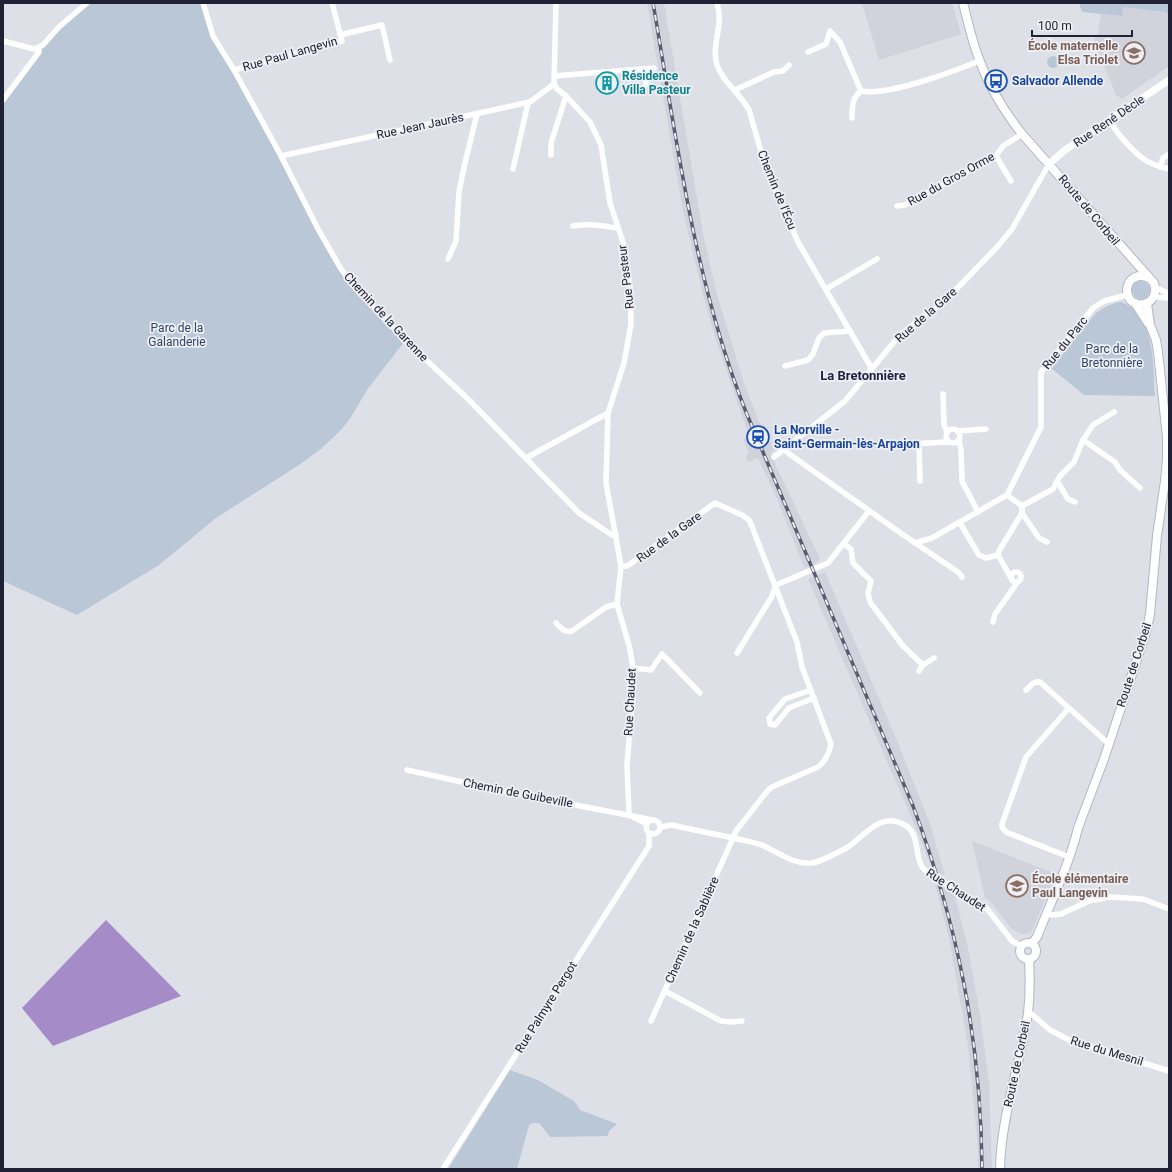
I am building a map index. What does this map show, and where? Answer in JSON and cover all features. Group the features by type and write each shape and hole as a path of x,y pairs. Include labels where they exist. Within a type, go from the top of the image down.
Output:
{"main road":[{"name":"Route de Corbeil","path":"962,3 979,61 1007,114 1022,134 1149,278"},
{"path":"1129,257 1133,269 1132,279 1127,286 1127,295 1135,304 1147,304 1154,297 1155,287 1152,280 1140,276 1132,279"},
{"name":"Route de Corbeil","path":"1135,304 1150,325"},
{"name":"Route de Corbeil","path":"1032,944 1037,937 1059,885 1109,744 1147,629 1150,614 1157,536 1165,481 1167,437 1158,352 1156,340 1150,325 1147,304"},
{"path":"1025,943 1032,944 1035,947 1036,952 1033,957 1029,959 1024,958 1020,954 1021,946 1025,943"},
{"name":"Route de Corbeil","path":"1000,1169 1004,1125 1028,1012 1029,959"}],"street":[{"path":"3,100 39,52 39,48 87,3"},
{"name":"Chemin de la Garenne","path":"203,3 213,36 234,70 281,156 318,229 342,269 358,291 408,343 468,399 579,512 612,535 616,535"},
{"name":"Rue Paul Langevin","path":"234,70 342,40 332,3"},
{"path":"554,84 556,3"},
{"name":"Chemin de l'Écu","path":"717,3 720,16 715,53 719,71 749,110 765,165 798,242 872,369"},
{"name":"Rue Paul Langevin","path":"340,35 382,25 390,60"},
{"path":"808,52 826,44 830,31 840,42 861,91"},
{"path":"3,41 39,48"},
{"path":"852,118 852,106 857,94 861,91 869,92 908,85 979,61"},
{"path":"735,90 774,72 783,71 789,65"},
{"path":"554,76 654,68"},
{"path":"643,69 646,84"},
{"name":"Rue René Dècle","path":"1049,164 1065,150 1169,80"},
{"name":"Rue Jean Jaurès","path":"281,156 528,103 554,84"},
{"name":"Rue Pasteur","path":"554,84 557,90 566,96 590,122 601,145 610,203 623,242 630,287 631,324 624,363 608,413 606,483 621,566"},
{"path":"551,155 551,143 566,96"},
{"path":"513,169 528,103"},
{"path":"448,259 456,241 459,192 477,114"},
{"path":"1111,120 1114,128 1138,155 1150,163 1169,169"},
{"name":"Rue du Gros Orme","path":"897,206 905,205 996,156 1003,146 1022,134"},
{"path":"1160,167 1163,158 1169,154"},
{"path":"996,156 1011,181"},
{"name":"Rue de la Gare","path":"774,457 845,401 899,336 923,316 941,305 998,246 1012,229 1049,164"},
{"path":"573,226 592,224 597,226 618,228"},
{"path":"826,289 877,259"},
{"path":"1155,287 1169,294"},
{"name":"Rue du Parc","path":"1007,495 1041,427 1041,372 1093,308 1114,297 1127,295"},
{"path":"1154,297 1169,298"},
{"path":"785,366 808,360 813,354 819,338 824,334 850,331"},
{"path":"943,394 944,425 947,432 946,438 948,442"},
{"path":"1022,506 1053,489 1060,476 1074,462 1083,440 1093,425 1114,412"},
{"path":"526,458 608,413"},
{"path":"947,432 952,429 957,431 986,429"},
{"path":"957,431 960,436 962,481 978,512"},
{"path":"910,444 948,442 954,444 959,440"},
{"path":"1083,440 1115,462 1120,470 1140,488"},
{"path":"919,444 920,481"},
{"path":"784,449 788,454 958,572 962,577"},
{"path":"1057,481 1068,499 1075,502"},
{"path":"915,543 932,538 1007,495 1022,506"},
{"name":"Rue de la Gare","path":"621,566 627,566 715,504"},
{"name":"Chemin de la Sablière","path":"651,1021 736,831 768,790 818,767 829,754 830,744 802,667 797,642 776,585 770,575 748,520 735,512 715,504"},
{"path":"1017,582 1013,582 998,555 1022,513 1022,506"},
{"path":"737,653 771,598 776,585 828,563 869,511"},
{"path":"1022,513 1039,538 1047,542"},
{"path":"960,522 979,555 986,558 998,555"},
{"path":"844,544 851,549 853,563 871,582 868,593 870,602 903,646 923,665"},
{"name":"Rue Chaudet","path":"621,566 618,604 630,649 633,668 633,692 627,765 629,815"},
{"path":"993,622 995,614 1017,582 1022,578 1019,573 1014,573 1011,578"},
{"path":"556,623 562,630 567,632 572,631 606,607 618,604"},
{"path":"633,668 651,670 662,654 700,693"},
{"path":"919,671 923,665 934,658"},
{"path":"1026,690 1036,681 1040,682 1109,744"},
{"path":"811,690 785,699 769,718 770,724 775,725 789,708 814,698"},
{"path":"1069,708 1026,757 1002,824 1002,827 1006,832 1069,857"},
{"name":"Chemin de Guibeville","path":"407,770 498,790 629,815"},
{"path":"629,815 659,822 661,827 660,831 656,834 649,833 646,828 647,824"},
{"path":"629,815 647,824"},
{"path":"647,824 652,820"},
{"name":"Rue Chaudet","path":"661,827 672,825 763,845 776,853 797,862 808,863 820,860 845,849 880,823 893,821 903,823 914,836 920,863 924,869 928,873 984,906 1005,930 1012,941 1021,946"},
{"name":"Rue Palmyre Pergot","path":"648,846 649,833"},
{"name":"Rue Palmyre Pergot","path":"443,1169 656,834"},
{"path":"1047,913 1052,915 1062,914 1089,902 1109,897 1143,899 1169,909"},
{"path":"665,991 721,1021 742,1021"},
{"name":"Rue du Mesnil","path":"1028,1012 1050,1030 1069,1040 1169,1071"}],"shaded area":[{"path":"647,3 664,3 703,234 717,295 745,386 759,422 765,429 774,451 770,453 820,559 808,567 804,567 775,494 758,458 748,462 746,456 749,454 743,439 748,436 747,430 715,337 703,295 683,211"},
{"path":"862,3 952,3 961,34 879,60"},
{"name":"École maternelle Elsa Triolet","path":"1123,7 1166,12 1169,16 1169,66 1122,99 1116,95 1094,40 1098,33 1101,14 1122,16"},
{"path":"825,572 895,736 929,821 945,875 933,871 808,579"},
{"name":"École élémentaire Paul Langevin","path":"972,841 1056,874 1031,933 1021,934 1012,929 989,900 985,898"},
{"path":"935,884 954,893 968,948 980,1015 989,1082 992,1169 978,1169 978,1147 968,1045 949,938"},
{"path":"106,920 181,996 53,1046 22,1008"}],"green space":[{"name":"Parc de la Galanderie","path":"87,3 203,3 213,36 341,269 404,342 367,390 351,417 341,430 321,449 299,465 216,518 159,565 77,615 3,581 3,100 43,45"},
{"path":"1079,3 1169,3 1169,16 1166,12 1123,7 1122,16 1082,12"},
{"path":"1055,56 1058,57 1058,67 1051,68 1048,67 1047,60 1048,57"},
{"path":"1141,281 1147,284 1150,290 1147,296 1141,299 1135,296 1132,290 1135,284"},
{"name":"Parc de la Bretonnière","path":"1121,302 1132,308 1141,318 1147,329 1153,356 1155,396 1084,395 1051,368 1095,314 1107,306"},
{"path":"510,1070 538,1080 574,1101 580,1110 617,1124 609,1131 608,1136 550,1137 539,1123 530,1124 517,1169 448,1169"}],"railway":[{"path":"653,3 689,210 713,312 728,362 746,412 913,806 943,895 964,984 972,1029 981,1121 982,1169"}],"place":[{"name":"École maternelle Elsa Triolet","path":"1134,53"},
{"name":"Salvador Allende","path":"996,81"},
{"name":"Résidence Villa Pasteur","path":"607,83"},
{"name":"La Norville - Saint-Germain-lès-Arpajon","path":"758,437"},
{"name":"École élémentaire Paul Langevin","path":"1017,886"}],"district":[{"name":"La Bretonnière","path":"863,375"}]}
